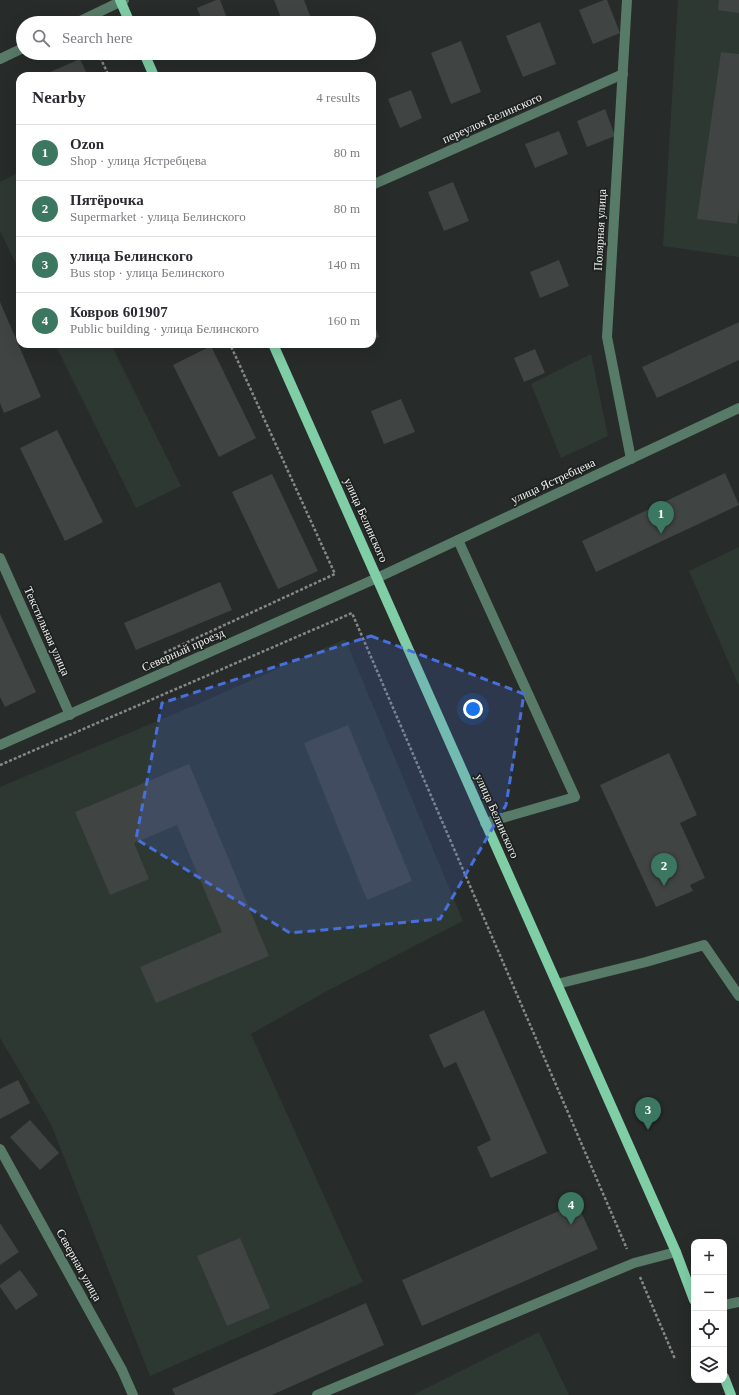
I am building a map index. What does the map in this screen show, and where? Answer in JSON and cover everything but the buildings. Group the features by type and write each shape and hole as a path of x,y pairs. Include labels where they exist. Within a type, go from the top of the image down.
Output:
{"main road":[{"path":"122,0 128,16"},
{"path":"147,60 152,72"},
{"name":"улица Белинского","path":"275,348 676,1252 691,1292"},
{"path":"726,1383 731,1395"}],"street":[{"path":"90,16 122,0"},
{"name":"Полярная улица","path":"627,0 607,337 631,459"},
{"path":"0,59 16,51"},
{"name":"переулок Белинского","path":"376,183 623,74"},
{"name":"улица Ястребцева","path":"377,578 739,408"},
{"path":"458,540 575,798 485,823"},
{"name":"Текстильная улица","path":"0,558 70,715"},
{"name":"Северный проезд","path":"0,745 377,578"},
{"path":"557,984 704,946 739,996"},
{"name":"Северная улица","path":"0,1149 118,1364 133,1395"},
{"path":"317,1395 634,1263 676,1252"},
{"path":"727,1304 739,1302"}],"path":[{"path":"101,60 107,72"},
{"path":"163,653 335,574 232,348"},
{"path":"0,765 352,613 675,1359"}],"highlighted area":[{"path":"371,636 524,694 506,805 440,919 290,933 136,839 162,703"}],"shaded area":[{"path":"678,0 739,0 739,257 663,246"},
{"path":"16,174 16,264 0,231 0,182"},
{"path":"57,348 113,348 181,486 136,508"},
{"path":"591,354 608,436 561,458 531,384"},
{"path":"739,547 739,686 689,571"},
{"path":"345,639 463,921 327,991 251,1034 363,1282 150,1376 51,1124 0,1038 0,787 198,704"},
{"path":"539,1332 569,1395 413,1395"}],"place":[{"name":"Ozon","path":"661,534"},
{"name":"Пятёрочка","path":"664,886"},
{"name":"улица Белинского","path":"648,1130"},
{"name":"Ковров 601907","path":"571,1225"}]}
